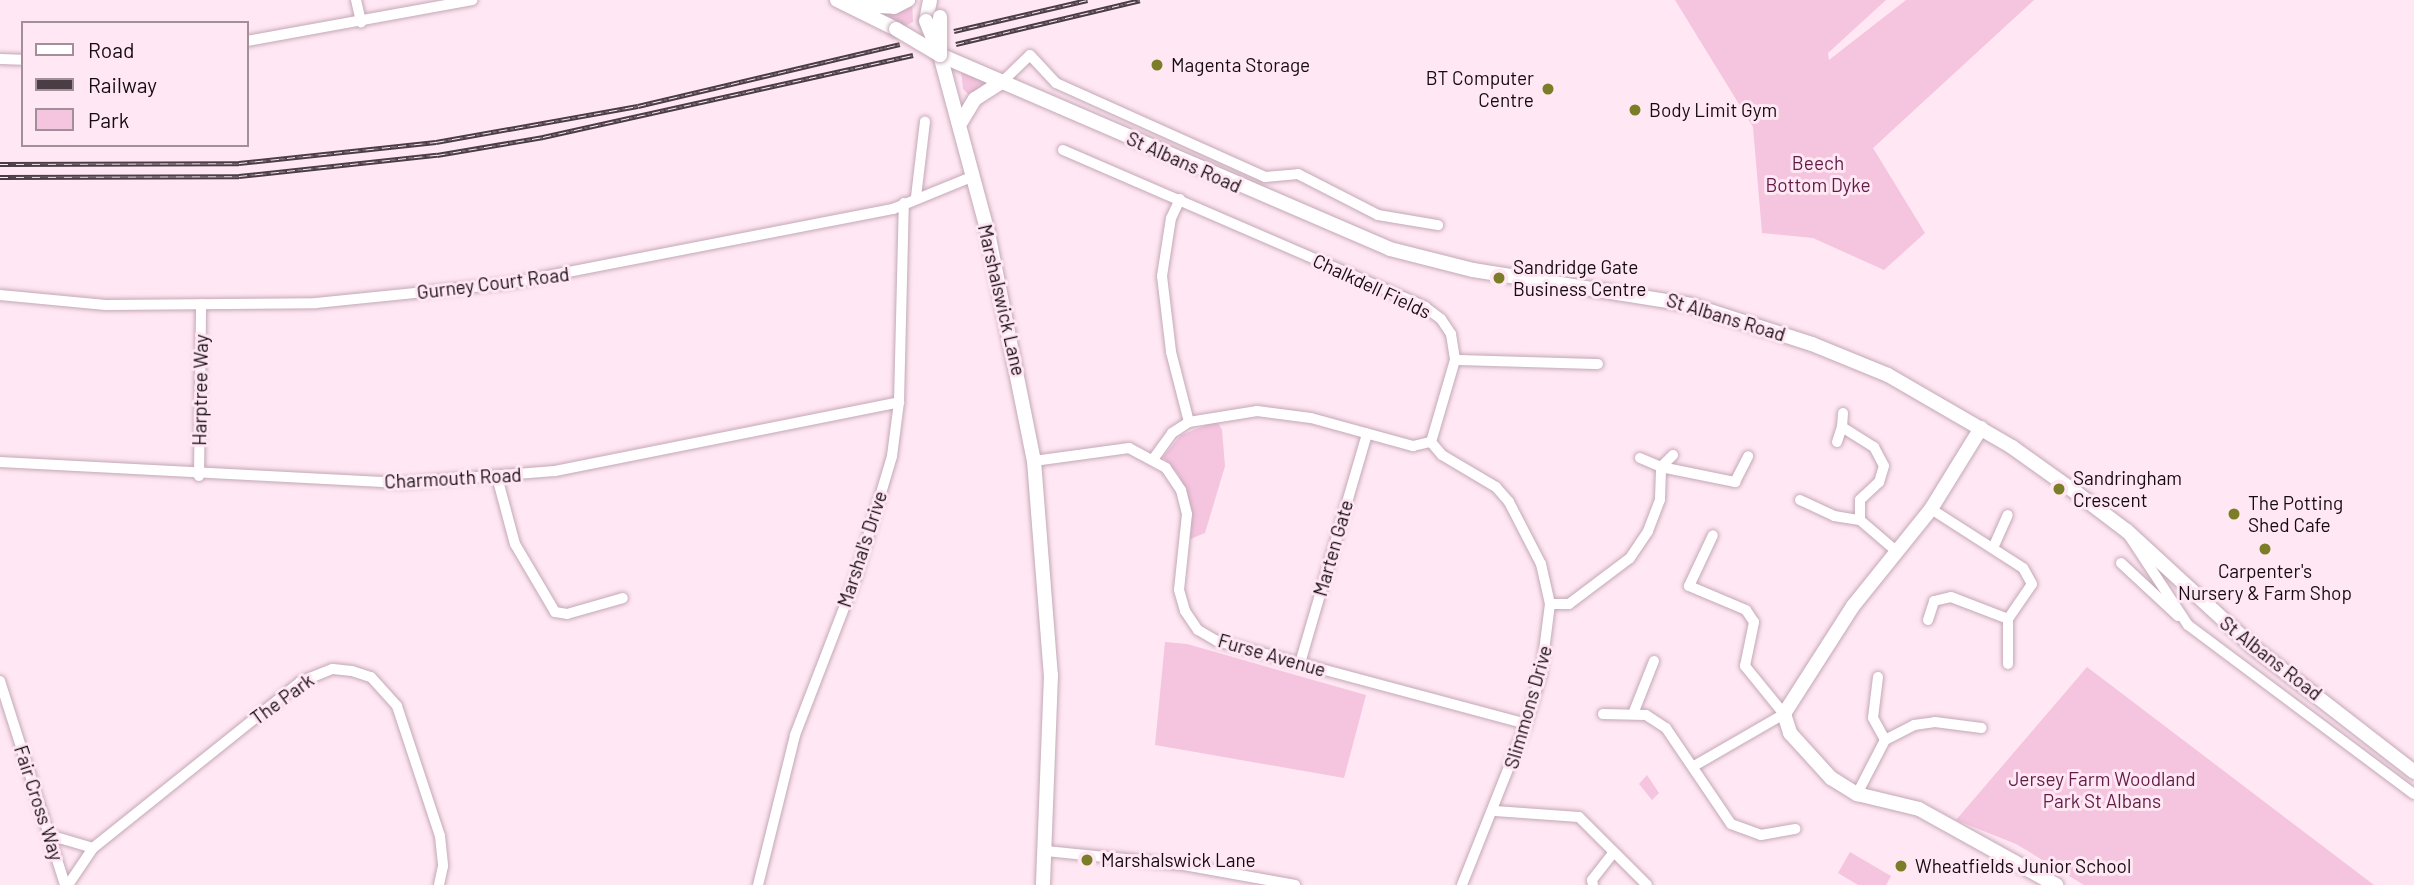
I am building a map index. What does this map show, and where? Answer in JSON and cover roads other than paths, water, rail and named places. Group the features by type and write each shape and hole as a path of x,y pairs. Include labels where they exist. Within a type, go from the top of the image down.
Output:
{"main road":[{"path":"842,2 894,7 908,0"},
{"path":"930,0 933,19"},
{"path":"933,19 936,0"},
{"name":"St Albans Road","path":"842,2 896,29 944,60 1003,81 1390,249 1473,270 1691,304 1859,362 1981,428 2127,531 2253,647 2414,772"},
{"name":"Marshalswick Lane","path":"933,19 974,176 1034,461 1051,675 1043,885"},
{"path":"961,122 975,99 1003,81"},
{"path":"1981,428 1931,509 1895,550 1853,606 1784,714 1790,733 1805,753 1831,778 1857,794 1919,809 2056,885"}],"street":[{"path":"356,0 361,22"},
{"path":"248,41 472,0"},
{"path":"1003,81 1030,55 1056,83 1265,177 1298,174 1378,215 1438,225"},
{"path":"0,59 21,60"},
{"path":"916,197 925,122"},
{"name":"Chalkdell Fields","path":"1063,150 1425,307 1441,319 1451,334 1455,360"},
{"name":"Gurney Court Road","path":"0,295 106,305 316,303 512,283 658,257 893,209 916,197 974,176"},
{"path":"1180,199 1171,218 1162,276 1171,352 1189,422"},
{"name":"Marshal's Drive","path":"758,885 795,735 856,577 892,456 899,402 904,203"},
{"name":"Harptree Way","path":"199,476 201,304"},
{"path":"1034,461 1108,447 1129,448 1154,458 1172,433 1189,422 1257,411 1311,418 1413,446 1431,442 1455,360 1598,364"},
{"name":"Charmouth Road","path":"0,462 199,476 401,483 497,477 555,471 899,402"},
{"path":"1837,442 1843,414"},
{"path":"1842,427 1874,447 1884,466 1879,482 1860,500 1860,520"},
{"name":"Marten Gate","path":"1300,663 1367,434"},
{"name":"Slimmons Drive","path":"1431,442 1442,455 1496,487 1509,502 1541,564 1550,604 1541,674 1526,724 1495,811 1461,885"},
{"path":"1550,604 1569,604 1630,558 1648,531 1660,499 1661,467 1673,455"},
{"path":"1640,458 1661,467 1735,482 1748,456"},
{"name":"Furse Avenue","path":"1154,458 1181,490 1187,514 1179,590 1198,630 1217,642 1526,724"},
{"path":"497,477 515,544 555,612 567,614 623,598"},
{"path":"1800,500 1834,516 1860,520 1895,550"},
{"path":"1931,509 2023,568 2032,584 2008,619 2008,664"},
{"path":"1993,548 2008,515"},
{"path":"2127,531 2134,549 2188,625"},
{"path":"1694,766 1784,714 1745,666 1754,622 1746,610 1689,586 1713,535"},
{"path":"2121,563 2188,625 2414,794"},
{"path":"1928,620 1934,601 1951,597 2008,619"},
{"path":"1633,714 1654,661"},
{"name":"The Park","path":"67,885 93,848 300,682 333,669 370,677 397,706 440,836 443,866 439,885"},
{"path":"1878,677 1873,718 1885,740"},
{"name":"Fair Cross Way","path":"0,681 67,885"},
{"path":"1603,714 1646,715 1666,728 1731,824 1761,835 1796,829"},
{"path":"1857,794 1885,740 1914,725 1935,722 1982,728"},
{"path":"1495,811 1578,817 1597,831 1613,853 1647,885"},
{"path":"49,835 93,848"},
{"path":"1046,851 1295,885"},
{"path":"1593,885 1592,880 1613,853"}],"railway":[{"path":"954,31 1087,0"},
{"path":"956,44 1140,0"},
{"path":"0,164 239,163 436,142 638,106 900,44"},
{"path":"0,177 239,176 437,155 543,137 913,55"}],"place":[{"name":"Magenta Storage","path":"1157,65"},
{"name":"BT Computer Centre","path":"1548,89"},
{"name":"Body Limit Gym","path":"1635,110"},
{"name":"Sandridge Gate Business Centre","path":"1499,278"},
{"name":"Sandringham Crescent","path":"2059,489"},
{"name":"The Potting Shed Cafe","path":"2234,514"},
{"name":"Carpenter's Nursery & Farm Shop","path":"2265,549"},
{"name":"Marshalswick Lane","path":"1087,860"},
{"name":"Wheatfields Junior School","path":"1901,866"}],"park label":[{"name":"Beech Bottom Dyke","path":"1818,174"},
{"name":"Jersey Farm Woodland Park St Albans","path":"2102,790"}]}
